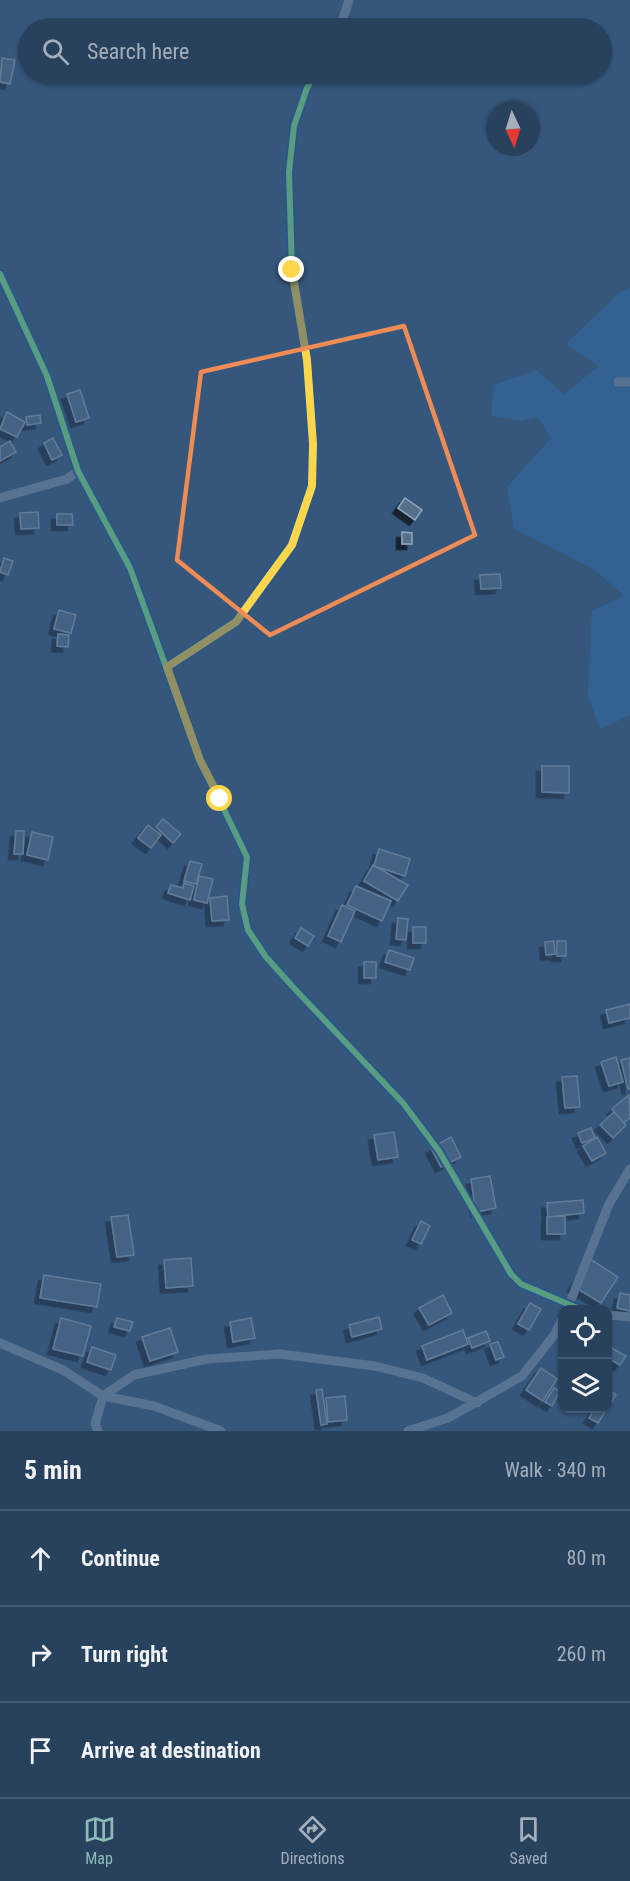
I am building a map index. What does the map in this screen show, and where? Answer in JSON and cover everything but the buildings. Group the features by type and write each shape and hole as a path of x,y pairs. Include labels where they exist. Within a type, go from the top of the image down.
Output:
{"street":[{"path":"343,18 349,0"},
{"path":"167,667 236,622 292,545 312,486 313,444 307,360 292,270 289,172 294,126 311,84"},
{"path":"0,274 47,376 78,471 130,568 200,760 247,856 242,904 248,930 266,957 403,1103 440,1151 511,1274 521,1284 562,1305"},
{"path":"618,382 630,382"},
{"path":"0,498 60,482 78,471"},
{"path":"569,1305 609,1204 630,1169"},
{"path":"612,1315 630,1317"},
{"path":"408,1431 448,1418 522,1376 558,1328"},
{"path":"0,1343 63,1370 103,1396 154,1406 220,1431"},
{"path":"96,1429 103,1396 134,1375 207,1359 280,1354 375,1366 404,1373 423,1378 477,1403"}],"highlighted area":[{"path":"404,326 475,535 270,635 177,560 201,372"}],"shaded area":[{"path":"630,287 630,715 600,729 588,696 592,611 624,596 595,570 514,529 507,487 551,438 538,417 520,421 491,416 494,385 536,370 564,394 599,366 566,344 618,294"}],"cycle path":[{"path":"167,667 236,622 292,545 312,486 313,444 307,360 292,270 289,172 294,126 309,84"},
{"path":"0,274 47,376 78,471 130,568 200,760 247,857 242,904 248,930 266,957 403,1103 439,1151 511,1274 521,1284 570,1305"}],"route":[{"path":"220,799 200,760 167,667 236,622 292,545 312,486 313,444 307,360 292,270"}]}
